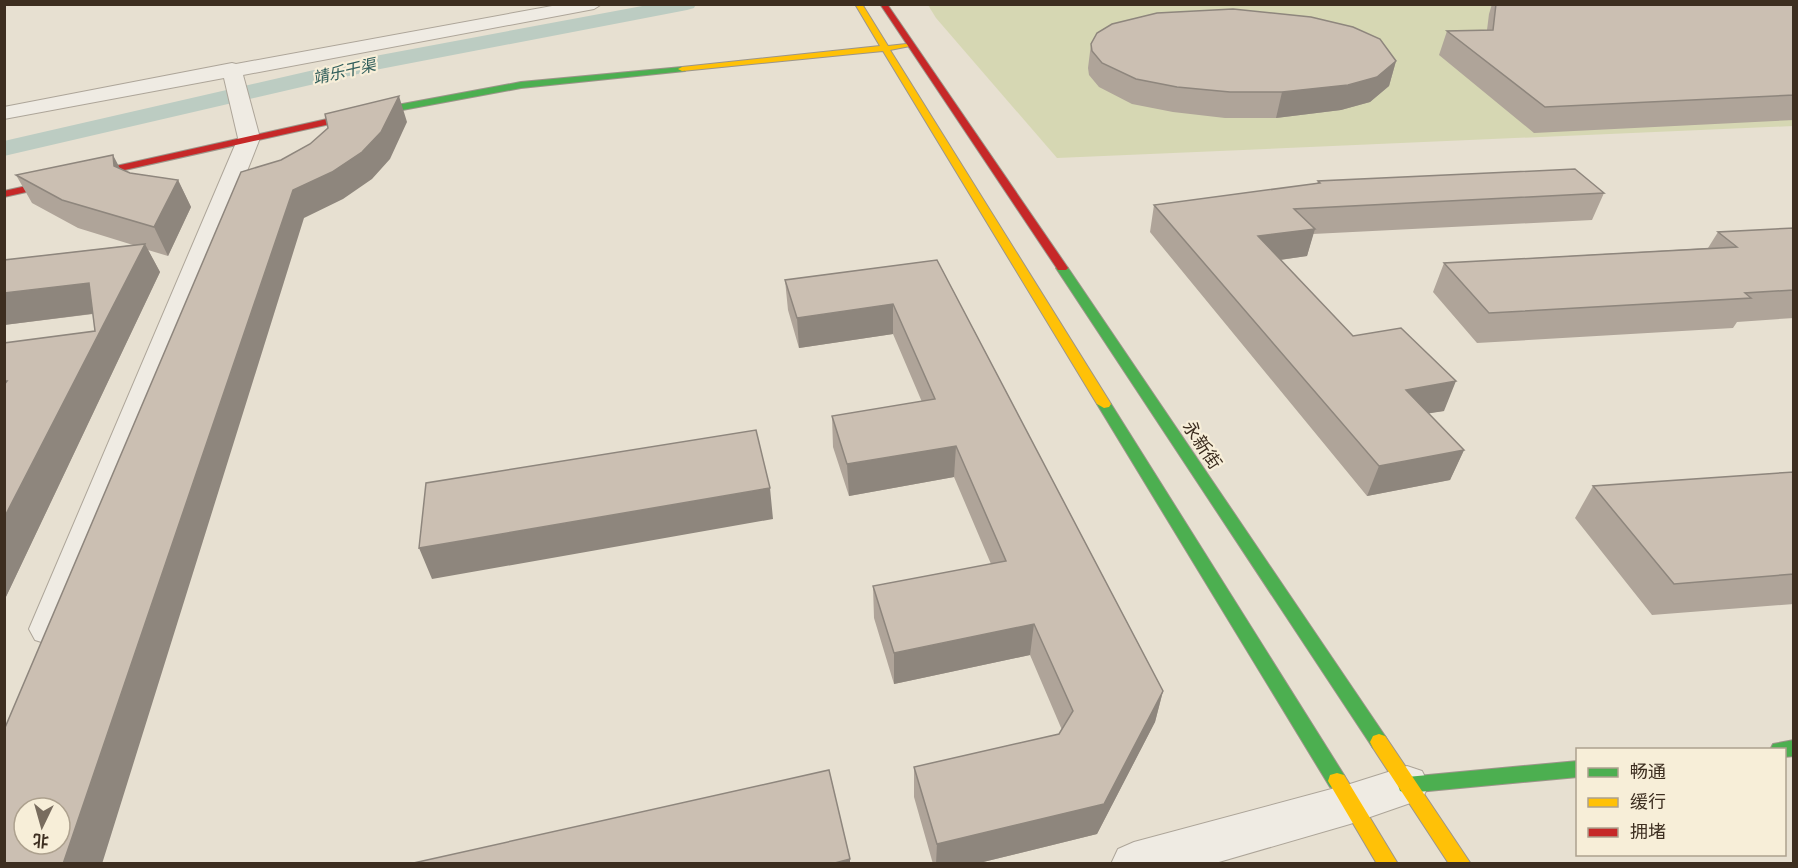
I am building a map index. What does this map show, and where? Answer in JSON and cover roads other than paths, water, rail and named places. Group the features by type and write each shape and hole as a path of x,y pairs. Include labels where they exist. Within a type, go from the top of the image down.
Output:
{"street":[{"path":"4,113 234,75 594,4"},
{"path":"858,4 1388,864"},
{"name":"永新街","path":"883,4 913,45 1461,864"},
{"path":"4,194 246,126 521,85 913,45"},
{"path":"36,658 246,126 234,75"},
{"path":"1134,864 1350,804 1407,785 1576,769"}],"waterway":[{"name":"靖乐干渠","path":"4,149 375,63 687,4"}]}
